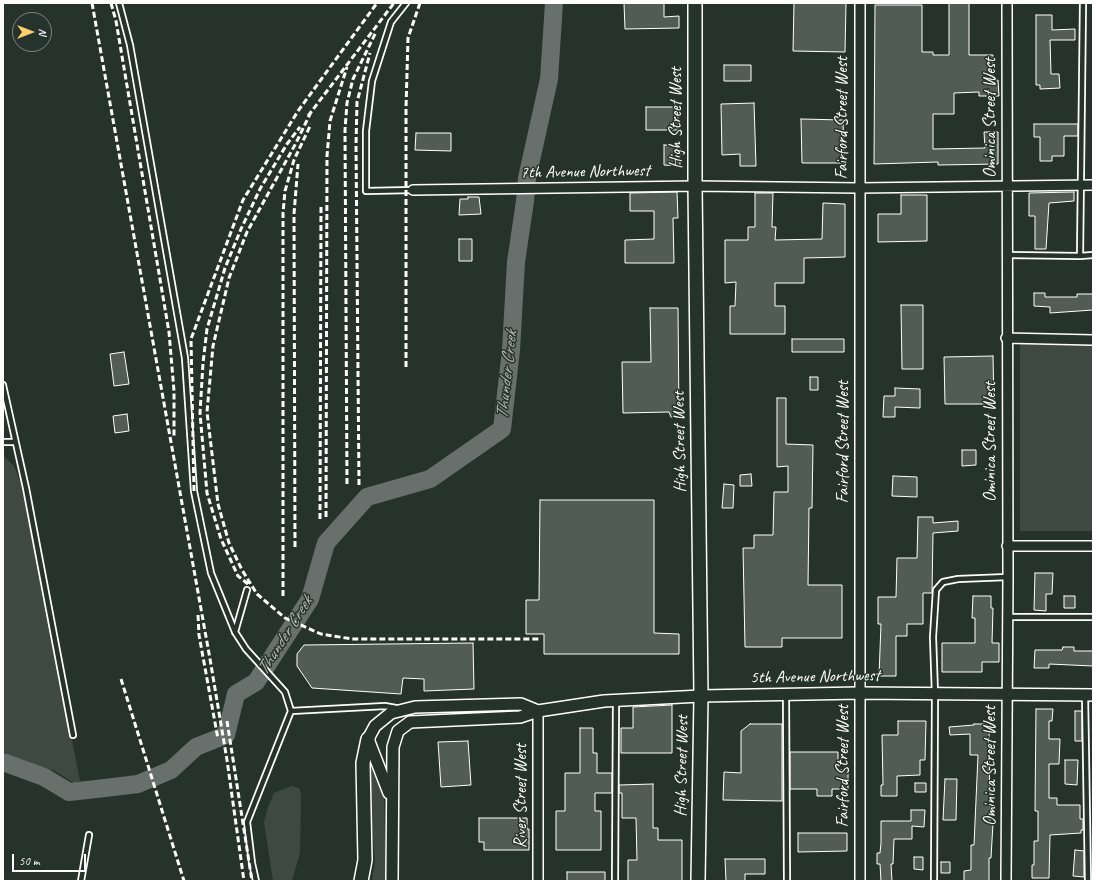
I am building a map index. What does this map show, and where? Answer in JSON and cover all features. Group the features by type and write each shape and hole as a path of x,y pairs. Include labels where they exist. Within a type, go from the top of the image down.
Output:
{"main road":[{"name":"High Street West","path":"696,3 695,186 701,696 698,881"},
{"path":"361,881 365,860 363,764 368,739"}],"street":[{"name":"Fairford Street West","path":"860,3 860,881"},
{"name":"Ominica Street West","path":"1006,881 1008,577 1006,338 1007,3"},
{"name":"7th Avenue Northwest","path":"413,190 695,186 859,188 1093,185"},
{"path":"1006,338 1093,340"},
{"path":"1007,546 1093,546"},
{"name":"5th Avenue Northwest","path":"392,805 394,742 401,728 410,722 520,717 538,711 604,701 616,702 701,696 860,693 1089,695"},
{"name":"5th Avenue Northwest","path":"368,739 371,732 383,719 391,713 402,709 415,707 521,704 538,711"},
{"name":"River Street West","path":"538,711 538,881"},
{"path":"368,739 386,783 392,805 392,881"}],"lane":[{"path":"119,3 130,45 185,358 194,491 211,573 235,632 246,650 285,692 290,712 247,822 252,863 256,881"},
{"path":"406,3 391,22 372,81 366,131 366,191 413,190"},
{"path":"1080,256 1079,186 1083,3"},
{"path":"1007,255 1093,255"},
{"path":"3,385 73,735"},
{"path":"3,442 15,442"},
{"path":"934,881 935,694 933,637 936,590 943,582 958,579 1008,577"},
{"path":"235,632 247,590"},
{"path":"1007,617 1093,617"},
{"path":"786,694 787,881"},
{"path":"1088,881 1089,695"},
{"path":"615,881 616,702"},
{"path":"290,712 385,706 402,709"},
{"path":"81,881 89,835"}],"shaded area":[{"path":"1020,338 1093,338 1093,531 1020,531"},
{"path":"3,456 14,466 21,483 80,781 74,783 55,771 15,759 3,751"},
{"path":"367,763 374,771 384,798 386,881 372,881 375,860"},
{"path":"292,786 299,788 301,793 300,853 292,881 273,881 264,822 274,793"}],"building":[{"path":"624,3 664,3 664,17 679,16 679,28 625,29"},
{"path":"794,3 846,3 845,52 793,51"},
{"path":"949,3 969,3 969,55 993,55 993,80 998,80 999,96 979,96 979,92 954,93 954,114 933,114 933,149 985,148 984,132 998,132 998,164 938,165 938,162 874,164 875,5 922,5 922,52 933,52 933,55 949,55"},
{"path":"1036,15 1052,15 1052,30 1075,29 1075,40 1050,40 1051,74 1059,74 1060,88 1040,89 1040,85 1036,85"},
{"path":"724,65 751,65 751,81 724,81"},
{"path":"754,103 756,166 740,166 740,154 722,155 721,104"},
{"path":"646,107 678,107 678,130 646,130"},
{"path":"801,119 843,120 844,163 802,163"},
{"path":"1034,124 1078,124 1078,136 1064,136 1064,156 1052,156 1052,161 1040,161 1040,137 1034,137"},
{"path":"416,133 451,133 451,151 415,150"},
{"path":"664,145 680,145 680,166 664,165"},
{"path":"677,192 678,218 673,218 674,263 625,263 625,240 654,239 654,211 630,211 630,193"},
{"path":"1074,192 1074,201 1049,203 1046,249 1035,249 1035,216 1029,216 1029,193"},
{"path":"755,193 773,193 772,227 776,227 775,240 822,239 823,203 845,204 845,257 804,258 804,283 775,283 775,306 785,306 785,334 730,334 730,306 735,306 736,282 725,283 725,240 748,240 748,227 755,227"},
{"path":"901,195 927,195 927,241 878,242 878,214 901,214"},
{"path":"468,197 479,197 481,214 459,215 460,199 468,199"},
{"path":"459,239 472,239 472,261 459,261"},
{"path":"1034,293 1045,293 1045,297 1077,297 1077,294 1093,294 1093,310 1050,313 1050,307 1034,306"},
{"path":"901,305 923,305 923,369 902,369"},
{"path":"650,308 678,308 679,417 671,417 669,412 623,413 622,362 651,362"},
{"path":"792,339 844,339 844,352 792,352"},
{"path":"124,352 129,384 114,386 110,354"},
{"path":"993,356 994,404 945,404 944,357"},
{"path":"810,377 818,377 818,390 810,390"},
{"path":"895,388 920,389 920,408 895,407 895,417 883,417 884,396 895,396"},
{"path":"777,398 786,398 786,444 813,445 812,508 809,508 808,585 842,585 842,638 782,638 782,647 745,647 743,548 754,548 754,535 773,535 774,492 788,492 788,466 777,467"},
{"path":"127,414 129,431 115,433 113,416"},
{"path":"962,450 976,450 976,465 962,466"},
{"path":"751,474 752,486 740,486 740,475"},
{"path":"893,476 917,477 917,497 892,496"},
{"path":"724,484 734,485 733,508 722,508"},
{"path":"540,500 654,500 654,633 679,634 679,654 544,654 544,634 526,634 526,600 539,600"},
{"path":"918,517 933,517 933,523 958,521 958,531 933,533 932,593 923,593 923,624 907,624 907,636 896,636 896,676 879,676 881,624 878,624 878,597 896,597 897,558 917,558"},
{"path":"1035,573 1053,573 1052,594 1046,594 1046,611 1034,610"},
{"path":"973,596 991,596 991,608 993,608 992,643 999,643 999,662 982,662 982,672 942,672 942,643 975,643 975,618 972,618"},
{"path":"1064,596 1075,596 1075,608 1064,608"},
{"path":"473,643 474,689 424,691 424,679 403,678 401,694 312,688 297,666 297,654 304,645"},
{"path":"1063,647 1074,647 1074,651 1093,651 1093,666 1049,664 1049,668 1034,668 1035,650 1062,650"},
{"path":"672,705 672,753 621,753 621,728 633,728 633,707"},
{"path":"1036,709 1053,709 1052,721 1049,721 1049,739 1060,739 1059,764 1049,764 1049,798 1057,798 1057,805 1080,805 1080,819 1083,819 1083,830 1081,830 1081,833 1050,835 1049,878 1032,878 1032,865 1034,865 1034,841 1038,841 1038,811 1035,811"},
{"path":"1075,711 1082,711 1082,741 1075,741"},
{"path":"898,721 926,721 925,760 920,760 920,775 897,776 897,796 881,796 881,785 883,785 882,735 898,735"},
{"path":"750,724 782,724 782,801 723,800 724,772 741,773 741,731"},
{"path":"989,724 990,823 993,823 991,858 989,858 989,881 964,881 964,871 971,870 971,845 974,845 978,755 970,755 970,734 950,735 949,727"},
{"path":"580,728 593,728 593,753 597,753 597,773 612,773 612,793 595,793 595,811 601,811 601,850 556,850 556,811 565,811 565,773 580,773"},
{"path":"468,741 471,785 441,787 438,742"},
{"path":"790,752 838,752 838,770 848,770 848,789 832,789 832,796 817,796 817,789 790,789"},
{"path":"1065,760 1078,760 1077,785 1065,784"},
{"path":"945,779 957,779 956,820 943,820"},
{"path":"915,783 926,783 926,792 915,792"},
{"path":"653,784 653,828 658,828 658,840 682,840 682,881 628,881 628,860 637,860 636,818 622,818 622,793 619,793 619,785"},
{"path":"911,810 925,810 924,827 912,826 912,839 894,839 893,864 891,864 892,881 881,881 880,864 877,864 877,853 880,853 881,821 911,821"},
{"path":"479,818 527,818 527,829 529,829 529,850 484,850 484,842 479,842"},
{"path":"798,833 847,833 847,851 798,852"},
{"path":"1075,850 1084,851 1084,877 1073,876"},
{"path":"914,857 923,857 923,870 914,869"},
{"path":"725,859 765,859 765,874 745,874 745,881 726,881"},
{"path":"941,862 950,862 950,873 941,873"},
{"path":"567,872 605,872 605,881 567,881"}],"waterway":[{"name":"Thunder Creek","path":"3,762 44,777 69,792 105,788 138,784 171,770 196,747 226,735 236,694 256,682 310,599 326,543 367,497 430,479 502,429 511,350 516,262 527,178 549,79 554,3"}],"railway":[{"path":"92,3 210,659 227,760 244,881"},
{"path":"111,3 116,21 169,332 174,391 174,438"},
{"path":"194,491 191,339 243,200 298,111 377,3"},
{"path":"308,116 394,3"},
{"path":"406,367 406,108 408,38 420,3"},
{"path":"347,484 345,130 347,103 353,79 376,32"},
{"path":"359,485 356,145 357,102 370,53"},
{"path":"326,517 327,156 330,121 347,67"},
{"path":"311,112 296,143 247,232 229,278 213,346 207,412 218,504 229,543 242,570 257,594 285,618 321,634 352,639 539,639"},
{"path":"283,596 283,213 285,191 294,160 311,124"},
{"path":"248,584 238,576 221,539 207,493 200,413 203,363 207,329 225,268 241,229 260,189 287,144 300,127"},
{"path":"295,547 294,214 298,164"},
{"path":"320,519 321,206"},
{"path":"198,615 199,635 218,739"},
{"path":"121,679 184,881"},
{"path":"227,721 252,881"}]}
